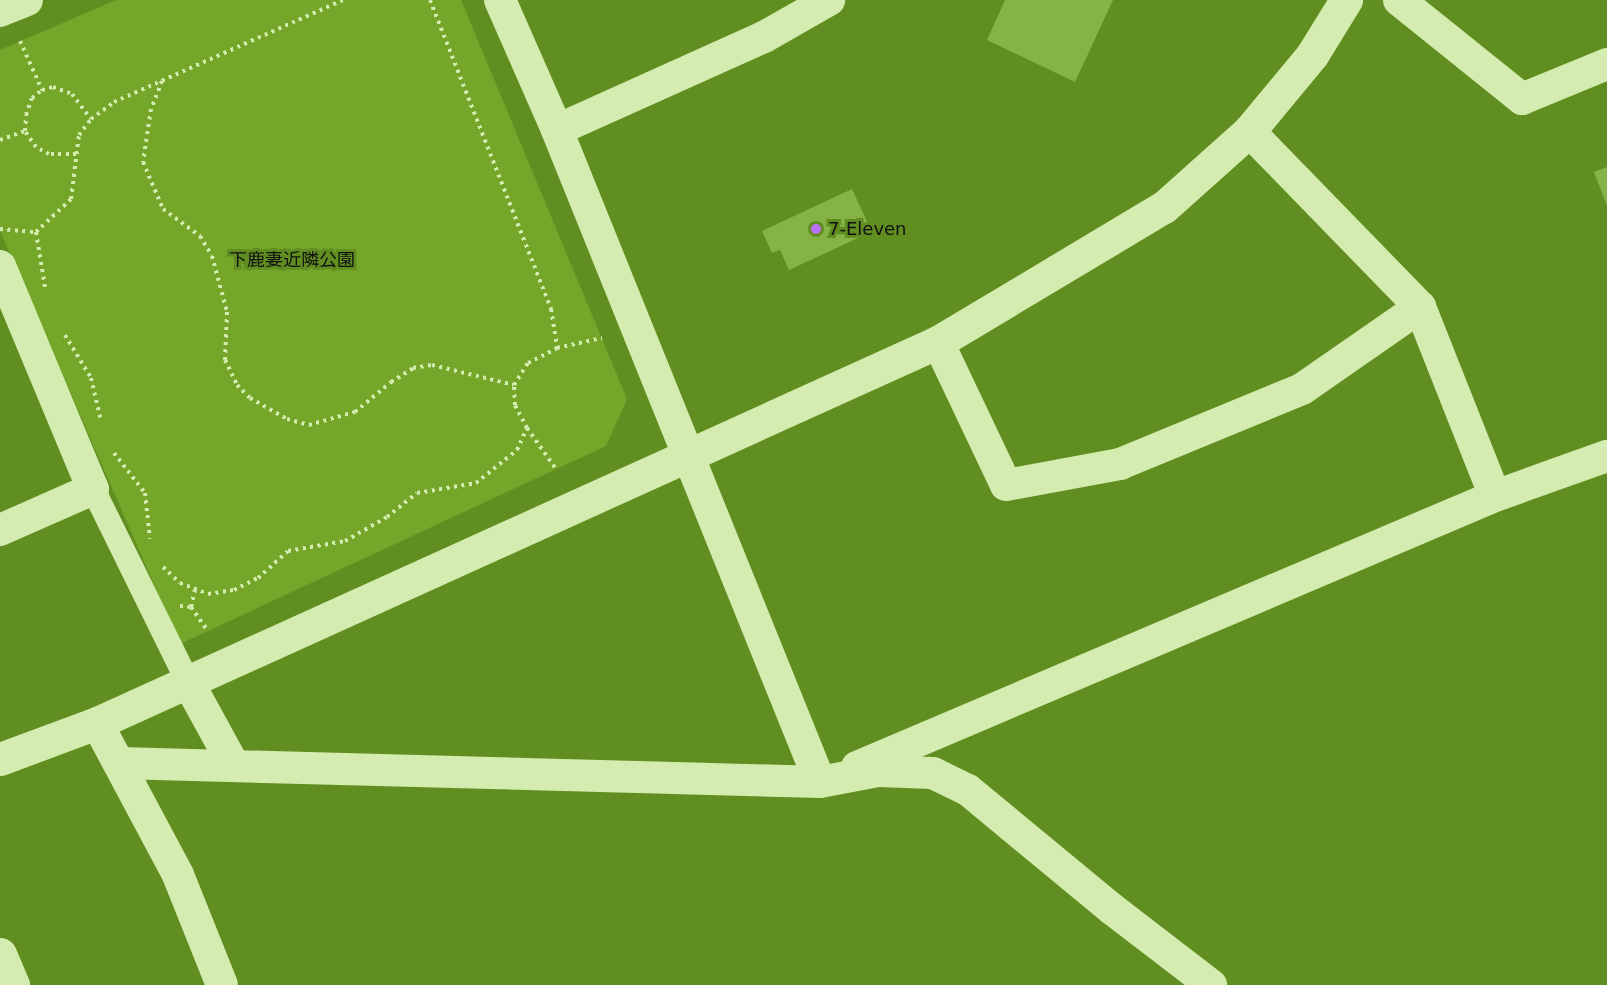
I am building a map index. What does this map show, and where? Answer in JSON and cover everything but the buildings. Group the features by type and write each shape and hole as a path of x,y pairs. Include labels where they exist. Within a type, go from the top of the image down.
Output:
{"street":[{"path":"0,11 27,0"},
{"path":"500,0 557,130 820,782"},
{"path":"557,130 764,37 830,0"},
{"path":"0,759 97,723 187,680 688,457 938,342 1164,207 1249,131 1312,55 1346,0"},
{"path":"1399,0 1522,99 1607,64"},
{"path":"1249,131 1420,307 1495,496"},
{"path":"0,266 93,489 187,680 234,766"},
{"path":"938,342 1006,485 1120,464 1302,389 1420,307"},
{"path":"820,782 1495,496 1607,456"},
{"path":"0,530 93,489"},
{"path":"97,723 178,875 222,985"},
{"path":"120,763 820,782 879,771 933,773 968,790 1112,909 1211,985"},
{"path":"0,954 13,985"}],"path":[{"path":"0,230 36,232 70,199 79,135 91,119 114,102 343,0"},
{"path":"430,0 551,309 557,348"},
{"path":"20,41 42,90"},
{"path":"162,81 151,109 143,162 163,209 200,236 212,256 227,312 225,360 237,385 250,398 287,419 309,425 355,412 391,381 412,368 432,365 514,385"},
{"path":"76,154 48,154 36,147 25,131 26,115 32,98 42,90 53,87 72,94 91,119"},
{"path":"0,140 25,131"},
{"path":"36,232 46,294"},
{"path":"62,331 91,378 102,428"},
{"path":"556,469 526,428 515,405 514,385 528,363 557,348 602,338"},
{"path":"157,561 180,583 208,594 234,590 258,578 288,551 345,541 387,517 417,493 476,483 517,450 526,428"},
{"path":"110,447 145,493 151,543"},
{"path":"191,607 195,589"},
{"path":"172,606 191,607 202,619 208,631"}],"green space":[{"name":"下鹿妻近隣公園","path":"116,0 461,0 627,399 606,446 180,644 0,231 0,50"}],"place":[{"name":"7-Eleven","path":"816,229"}]}
